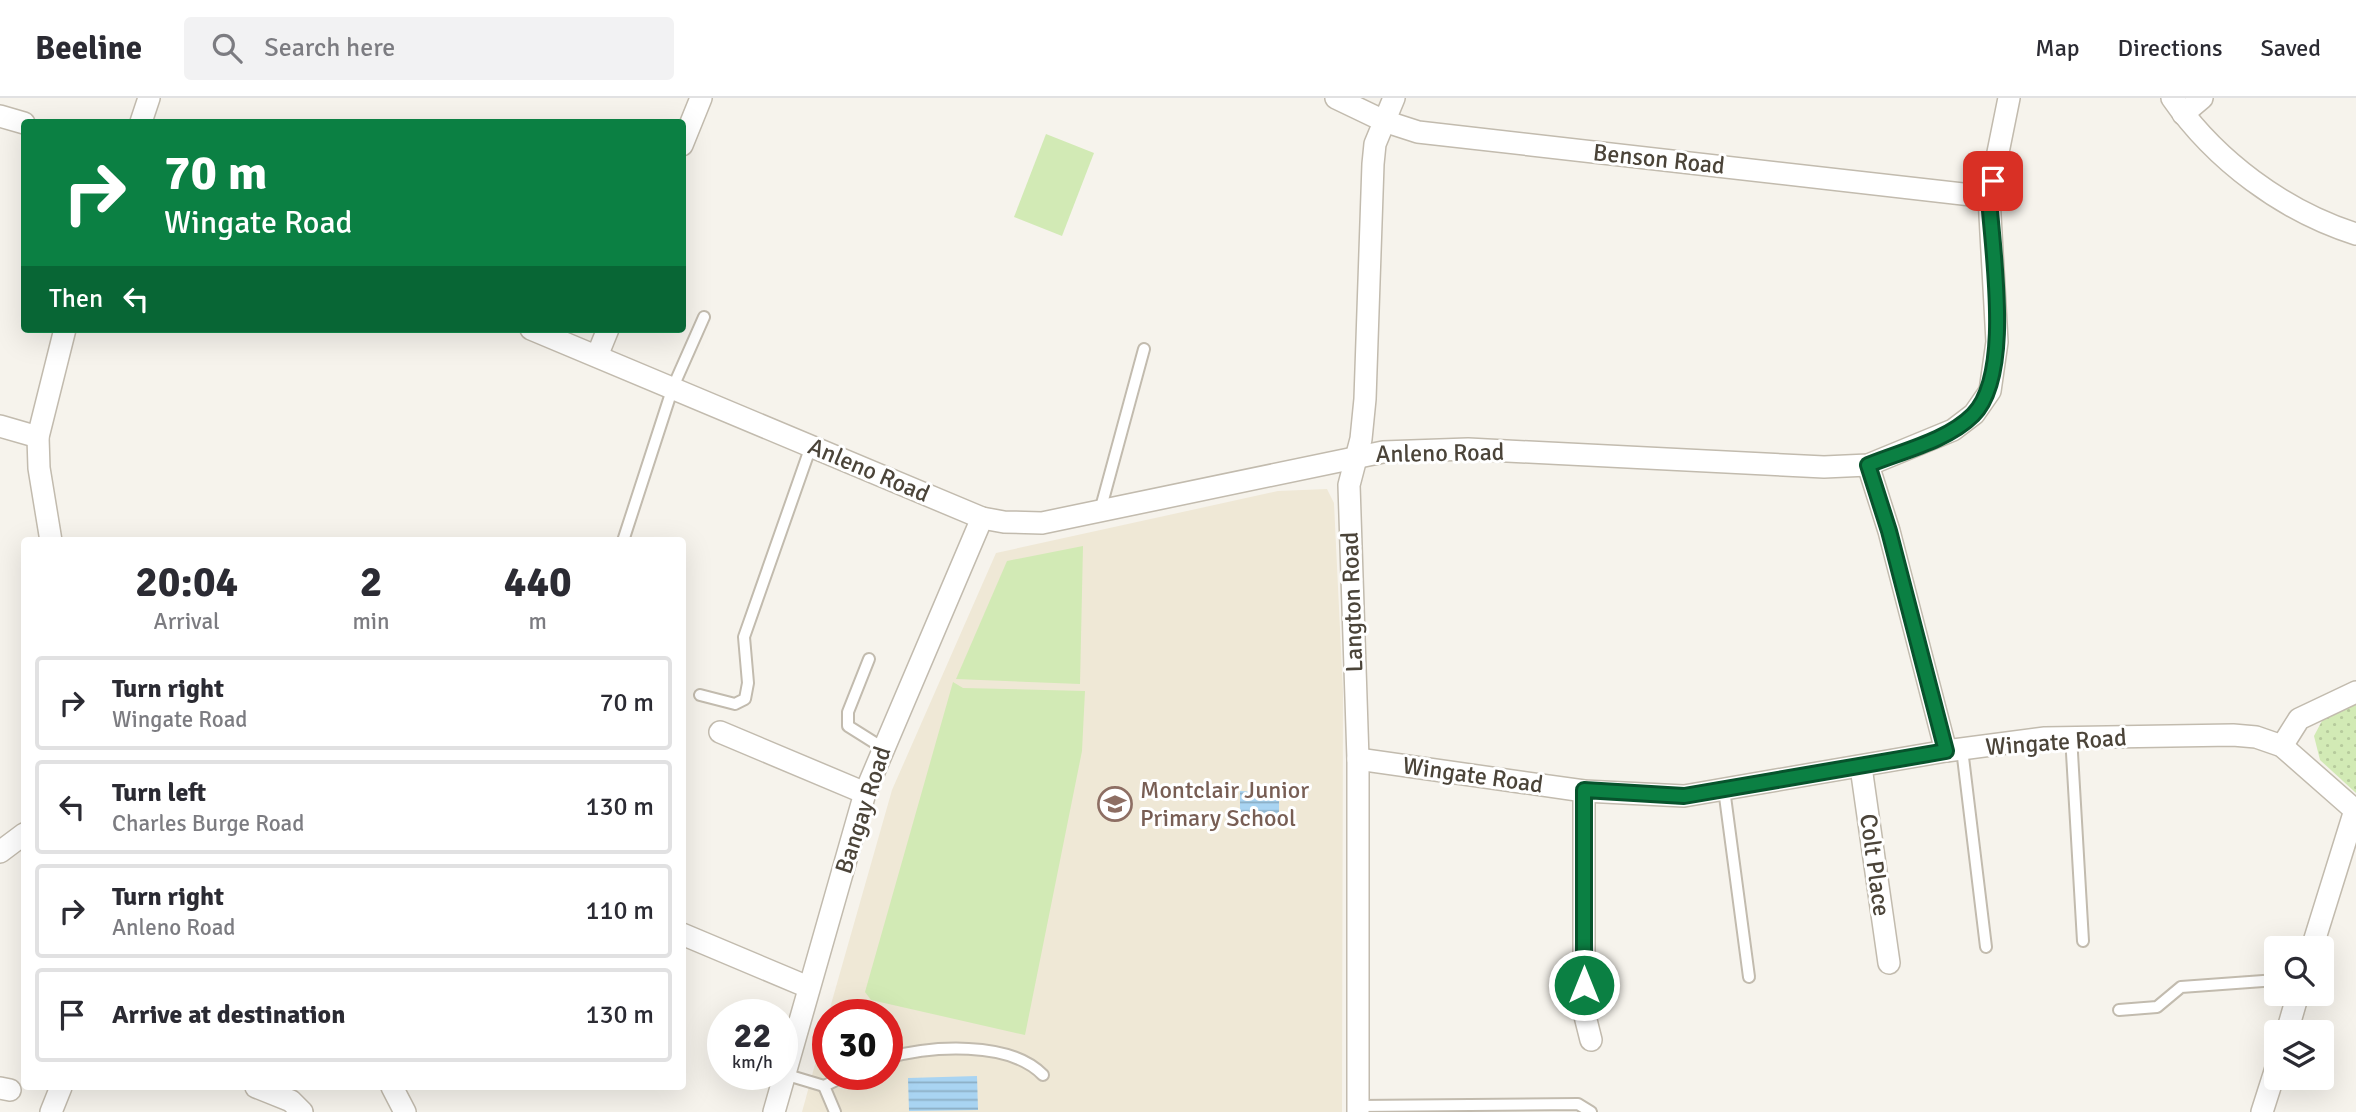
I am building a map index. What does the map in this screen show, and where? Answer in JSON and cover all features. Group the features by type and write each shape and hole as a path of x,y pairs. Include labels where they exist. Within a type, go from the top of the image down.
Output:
{"street":[{"path":"142,119 149,98"},
{"path":"686,135 701,98"},
{"name":"Benson Road","path":"1336,98 1384,121 1418,132 1989,197"},
{"name":"Langton Road","path":"1358,1109 1358,759 1349,485 1357,456 1365,399 1375,144 1394,98"},
{"name":"Anleno Road","path":"541,333 982,518 1004,523 1042,523 1357,456 1412,449 1468,449 1798,466 1868,465 1953,430 1974,414 1990,391 1997,342 1989,197 2009,98"},
{"path":"2202,98 2177,106 2212,147 2294,208 2329,226 2356,234"},
{"path":"0,116 21,122"},
{"path":"50,537 38,468 38,437 64,333"},
{"path":"597,356 606,333"},
{"path":"0,426 38,437"},
{"path":"1868,465 1954,750"},
{"name":"Bangay Road","path":"798,1023 865,793 982,518"},
{"path":"2281,746 2299,719 2356,692"},
{"path":"720,732 865,793"},
{"name":"Wingate Road","path":"1358,759 1584,790 1666,796 1724,789 1954,750 2071,736 2233,735 2256,737 2281,746 2356,810"},
{"name":"Colt Place","path":"1861,767 1889,964"},
{"path":"1584,790 1584,1012 1591,1040"},
{"path":"2316,936 2356,810"},
{"path":"686,936 808,987"},
{"path":"51,1112 60,1090"},
{"path":"262,1090 302,1112"},
{"path":"394,1090 405,1112"},
{"name":"Bangay Road","path":"774,1112 780,1090"},
{"path":"2262,1112 2269,1090"}],"lane":[{"path":"624,537 673,387 705,317"},
{"path":"1100,511 1144,349"},
{"path":"700,695 735,704 745,699 748,683 744,637 811,446"},
{"path":"869,659 848,712 848,726 883,748"},
{"path":"2071,736 2082,941"},
{"path":"1954,750 1986,947"},
{"path":"1724,789 1749,977"},
{"path":"2119,1010 2157,1007 2181,987 2264,981"},
{"path":"903,1055 938,1050 981,1050 1034,1065 1043,1074"},
{"path":"826,1090 835,1112"},
{"path":"1358,1109 1578,1104 1591,1112"}],"shaded area":[{"name":"Montclair Junior Primary School","path":"1327,489 1334,503 1343,692 1342,1112 802,1112 812,1075 812,1090 903,1090 903,999 833,999 892,790 996,553 1278,491"}],"green space":[{"path":"1046,134 1094,153 1062,236 1014,217"},
{"path":"1083,546 1080,684 956,679 1007,561"},
{"path":"953,682 963,688 1085,691 1082,751 1025,1035 903,1007 903,999 870,999 865,992"},
{"path":"2356,702 2356,793 2320,760 2314,736 2324,717"}],"water":[{"path":"1240,791 1279,793 1279,819 1240,817"},
{"path":"977,1076 978,1110 909,1111 908,1078"}],"place":[{"name":"Montclair Junior Primary School","path":"1115,804"}],"route":[{"path":"1584,985 1584,790 1684,796 1946,751 1889,531 1868,465 1953,430 1974,414 1990,391 1996,366 1997,342 1989,197 1993,181"}]}
